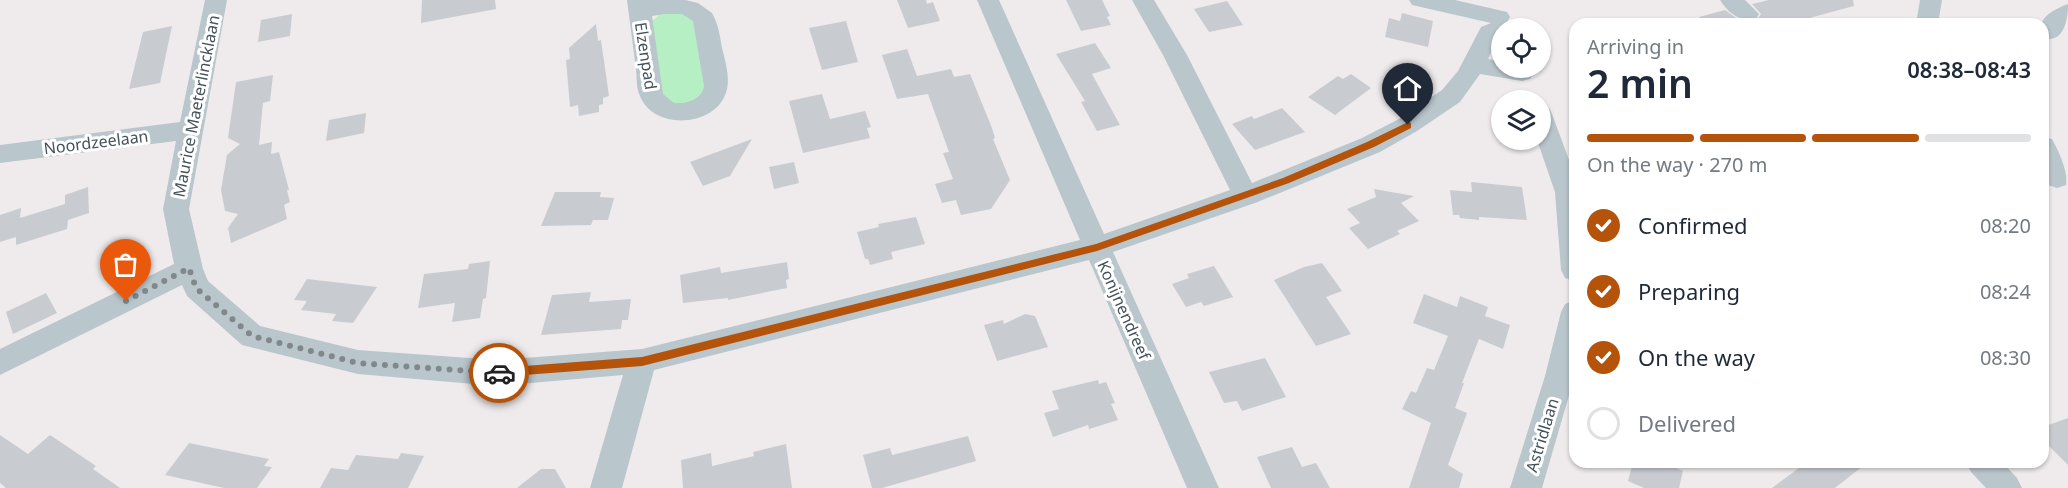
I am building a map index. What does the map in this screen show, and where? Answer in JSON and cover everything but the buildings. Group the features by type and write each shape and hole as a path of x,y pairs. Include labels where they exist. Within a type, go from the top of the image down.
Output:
{"street":[{"name":"Maurice Maeterlincklaan","path":"216,0 176,209 189,268 196,288 252,336 358,363 497,373 642,361 1097,247 1246,196 1371,145 1408,125 1451,96 1473,65 1491,30"},
{"name":"Konijnendreef","path":"988,0 1203,488"},
{"path":"1143,0 1175,55 1246,196"},
{"path":"1420,0 1496,18"},
{"path":"1731,0 1748,14"},
{"path":"1928,18 1931,0"},
{"name":"Elzenpad","path":"679,3 690,6 704,18 716,85 710,100 689,111 676,112 659,106 651,95 638,5 679,3"},
{"path":"2049,32 2053,24 2068,12"},
{"path":"1473,65 1491,67"},
{"name":"Noordzeelaan","path":"0,154 191,130"},
{"path":"1551,141 1569,186"},
{"path":"2049,161 2056,178"},
{"path":"0,363 189,268"},
{"name":"Astridlaan","path":"1526,488 1560,376 1569,338"},
{"path":"606,488 642,361"},
{"path":"1988,468 2006,488"}],"green space":[{"path":"671,11 691,13 710,86 688,106 663,102 651,22 659,15"}],"way so far":[{"path":"126,301 189,268 196,288 252,336 358,363 499,373"}],"route":[{"path":"499,373 642,361 1097,247 1286,181 1371,145 1408,125"}]}
